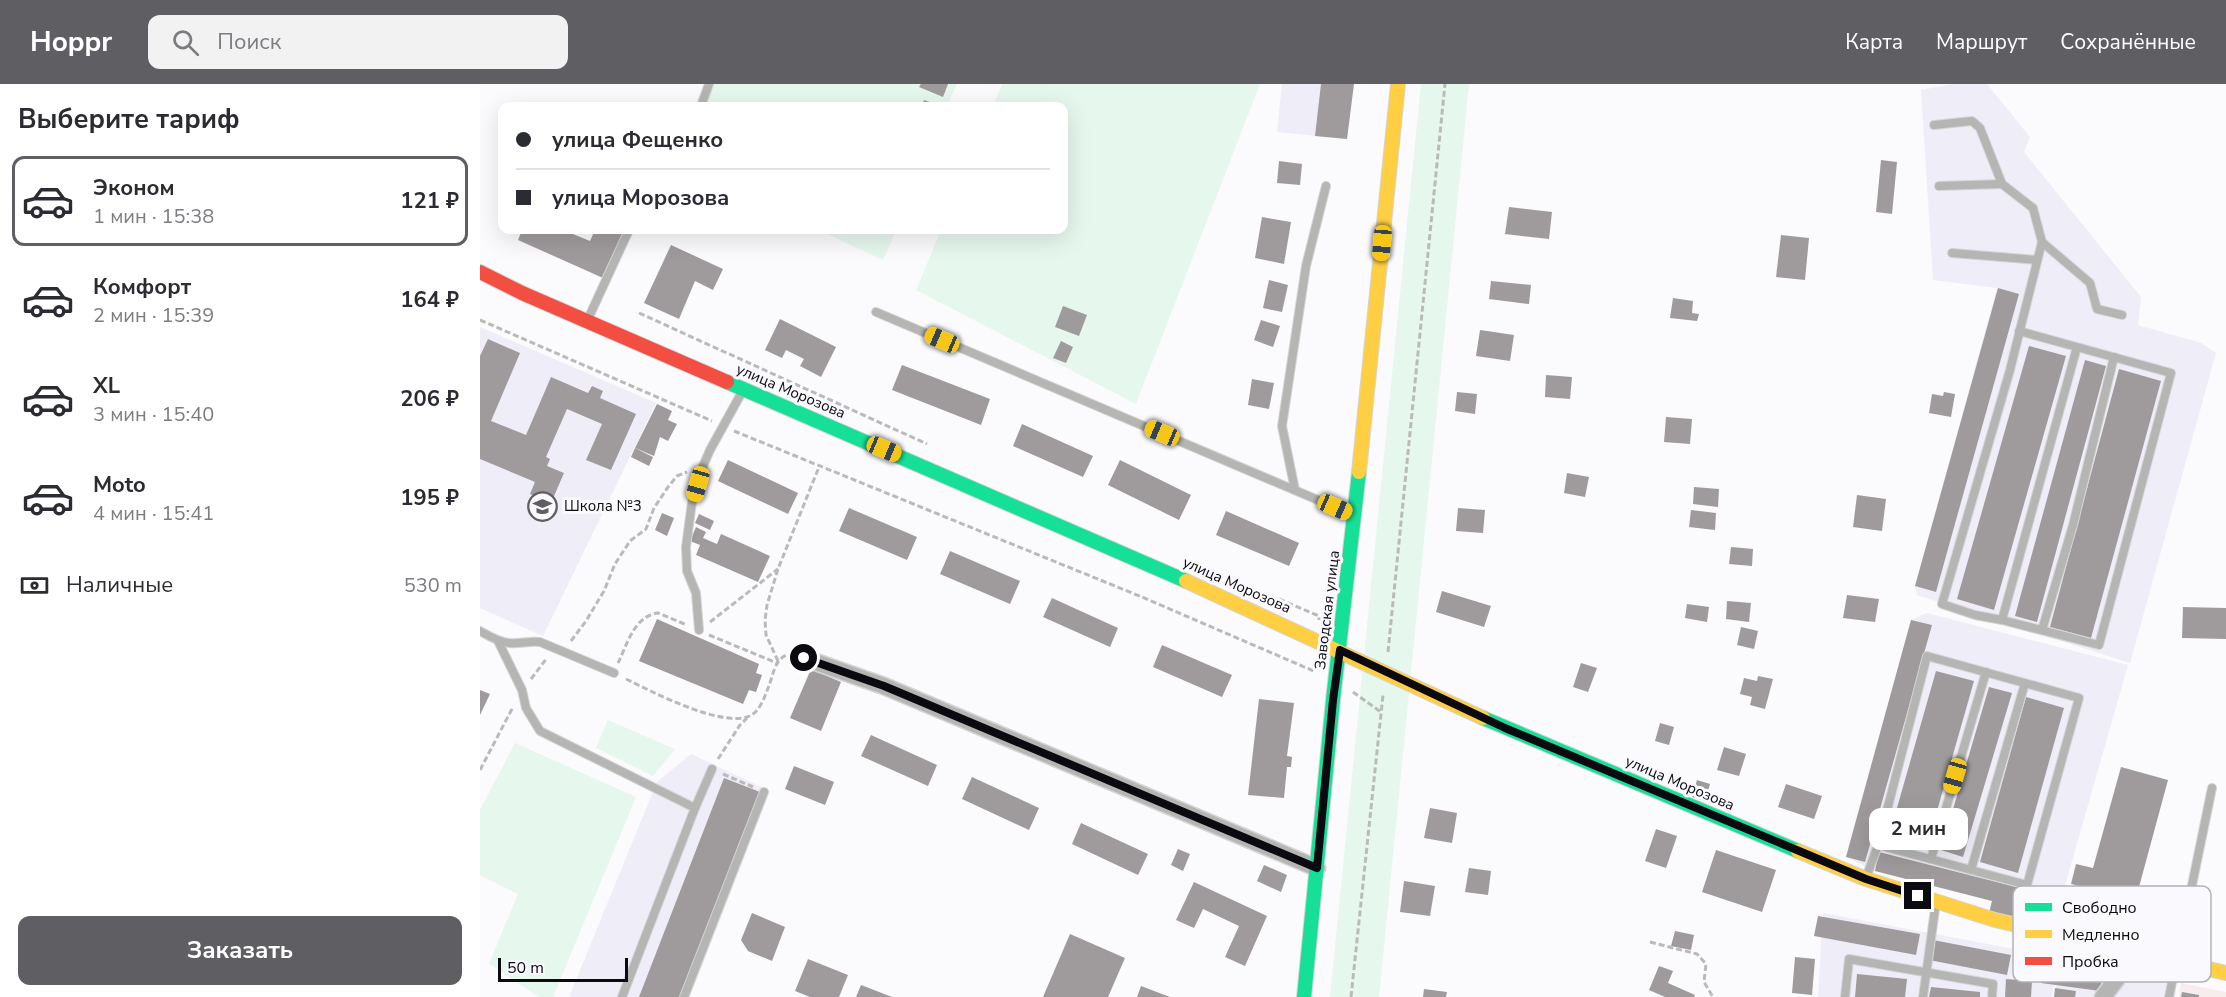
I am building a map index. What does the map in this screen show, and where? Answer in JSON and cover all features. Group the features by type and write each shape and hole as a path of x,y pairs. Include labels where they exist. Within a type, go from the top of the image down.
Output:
{"street":[{"name":"Заводская улица","path":"1304,997 1398,84"},
{"name":"улица Морозова","path":"480,272 522,293 1174,575 1505,728 1866,879 1936,902 2013,923"},
{"path":"804,658 884,686 1317,868"},
{"name":"улица Морозова","path":"2211,969 2226,973"},
{"path":"2103,997 2114,982"}],"lane":[{"path":"702,102 709,84"},
{"path":"1934,125 1972,121 1980,128 2002,184 2033,208 2042,242 1942,604 1975,615 2099,645 2171,373 2019,331"},
{"path":"1939,186 2002,184"},
{"path":"1295,490 1282,426 1306,266 1326,186"},
{"path":"588,321 627,234"},
{"path":"2042,242 2090,284 2097,309 2122,315"},
{"path":"1952,254 2037,260"},
{"path":"876,312 1355,516"},
{"path":"2002,620 2077,347"},
{"path":"2042,630 2073,525 2114,357"},
{"path":"699,630 696,593 687,571 686,547 692,502 703,466 722,425 744,389"},
{"path":"480,631 498,641 509,643 531,641 555,648 614,673"},
{"path":"498,641 522,690 526,708 540,730 695,808"},
{"path":"1866,879 1878,845 1927,656 2079,698 2027,885 1878,845"},
{"path":"1931,859 1986,672"},
{"path":"1971,870 2025,683"},
{"path":"622,997 712,768"},
{"path":"2191,886 2212,788"},
{"path":"684,997 764,792"},
{"path":"1923,997 1936,902"},
{"path":"1845,997 1849,959 1993,984 1992,997"},
{"path":"2169,997 2171,982"}],"path":[{"path":"1350,997 1386,672 1444,84"},
{"path":"480,321 819,467 1142,597 1316,672 1319,678"},
{"path":"555,648 569,643 586,621 604,591 615,564 630,541 646,529 654,508 668,487 677,476 703,466"},
{"path":"778,662 766,634 767,605 778,569 819,467"},
{"path":"699,630 778,662"},
{"path":"764,792 712,768 740,725 758,709 778,662 788,655 804,658"},
{"path":"614,673 681,705 729,719 748,716"},
{"path":"1346,687 1381,712"},
{"path":"1650,942 1697,954 1706,964 1704,982 1713,997"}],"shaded area":[{"path":"713,84 957,84 949,102 706,102"},
{"path":"1002,84 1260,84 1136,404 916,290 939,234 1068,234 1068,102 995,102"},
{"path":"1282,84 1353,84 1347,139 1277,132"},
{"path":"1421,84 1469,84 1379,997 1330,997"},
{"path":"1954,84 1987,84 2030,137 2024,152 2141,297 2138,325 2201,343 2216,353 2130,663 1917,595 1915,586 1997,288 1933,280 1921,90"},
{"path":"828,234 894,234 883,260"},
{"name":"Школа №3","path":"480,327 656,403 543,636 480,608"},
{"path":"1927,613 2128,665 2065,886 2013,886 2013,919 1989,913 1992,901 1875,871 1846,857 1911,620"},
{"path":"608,720 675,749 653,776 596,748"},
{"path":"515,743 636,797 553,997 539,997 489,964 518,894 480,875 480,810"},
{"path":"691,754 770,791 690,997 569,997 657,782"},
{"path":"1823,913 2013,949 2013,982 2054,983 2052,997 1818,997"},
{"path":"2057,982 2176,982 2175,997 2054,997"},
{"path":"2181,983 2226,992 2226,997 2179,997"}],"building":[{"path":"921,84 948,84 943,97 919,87"},
{"path":"1321,84 1354,84 1347,139 1315,136"},
{"path":"1881,160 1897,162 1892,214 1876,212"},
{"path":"1279,161 1302,164 1300,185 1277,183"},
{"path":"1509,207 1552,212 1549,239 1505,234"},
{"path":"1262,217 1291,222 1284,264 1255,258"},
{"path":"520,234 573,234 590,241 593,234 623,234 603,278 518,240"},
{"path":"1781,235 1809,238 1805,280 1776,277"},
{"path":"671,245 723,269 713,290 695,281 679,319 644,303"},
{"path":"1269,280 1288,285 1282,312 1263,308"},
{"path":"1491,281 1531,285 1529,304 1489,299"},
{"path":"1998,288 2019,294 1936,592 1915,586"},
{"path":"1673,298 1693,301 1692,313 1699,314 1697,321 1670,318"},
{"path":"1063,306 1087,315 1079,336 1055,327"},
{"path":"780,319 836,347 821,377 800,366 804,359 786,350 782,358 765,350"},
{"path":"1261,320 1280,326 1273,347 1254,340"},
{"path":"1480,330 1514,335 1510,361 1476,356"},
{"path":"488,339 520,353 491,421 526,435 551,377 588,393 592,386 603,391 600,398 636,414 611,470 586,460 602,424 567,409 546,457 550,459 547,466 564,473 551,503 530,494 535,482 480,459 480,356"},
{"path":"1061,341 1073,347 1066,363 1053,358"},
{"path":"2029,346 2066,356 1994,610 1957,599"},
{"path":"2085,360 2106,366 2037,622 2015,616"},
{"path":"902,365 990,399 981,425 892,390"},
{"path":"2119,369 2161,381 2091,638 2050,627"},
{"path":"1546,375 1572,377 1570,399 1545,397"},
{"path":"1252,379 1274,383 1269,409 1248,405"},
{"path":"1457,392 1477,394 1475,414 1455,411"},
{"path":"1944,392 1955,394 1951,417 1929,413 1932,394 1943,396"},
{"path":"657,404 672,411 668,420 677,424 668,441 660,437 654,456 635,448"},
{"path":"1666,417 1692,419 1690,444 1664,442"},
{"path":"1022,424 1093,456 1083,477 1013,446"},
{"path":"635,448 653,457 649,466 631,457"},
{"path":"728,460 798,493 788,514 718,481"},
{"path":"1120,460 1191,495 1179,520 1108,485"},
{"path":"1567,473 1589,477 1585,497 1564,493"},
{"path":"1694,487 1719,489 1718,507 1693,504"},
{"path":"1857,495 1886,499 1882,531 1853,527"},
{"path":"849,508 917,537 907,560 839,531"},
{"path":"1458,508 1485,510 1483,533 1456,531"},
{"path":"1691,510 1716,513 1715,530 1689,527"},
{"path":"1226,511 1299,543 1289,566 1216,535"},
{"path":"662,513 674,518 667,536 655,530"},
{"path":"699,514 714,521 710,530 695,523"},
{"path":"696,527 706,532 703,538 717,544 721,534 770,556 758,582 696,555 700,545 690,541"},
{"path":"1731,547 1753,549 1752,566 1729,564"},
{"path":"950,551 1020,581 1010,604 940,574"},
{"path":"1442,591 1491,606 1484,627 1436,612"},
{"path":"1847,595 1879,599 1875,622 1843,618"},
{"path":"1052,598 1118,628 1110,647 1043,617"},
{"path":"1727,601 1751,603 1749,622 1726,619"},
{"path":"1687,604 1709,607 1707,622 1685,618"},
{"path":"2183,607 2226,608 2226,639 2182,638"},
{"path":"657,619 759,664 756,673 762,675 756,692 749,690 743,704 639,661"},
{"path":"1911,620 1932,625 1865,862 1846,857"},
{"path":"1741,627 1758,631 1754,649 1737,645"},
{"path":"1162,645 1232,675 1222,697 1153,667"},
{"path":"1581,663 1597,668 1588,692 1573,687"},
{"path":"811,669 841,682 821,731 790,718"},
{"path":"1936,671 1974,681 1927,846 1889,836"},
{"path":"1758,676 1773,679 1765,709 1750,705 1752,697 1740,694 1744,678 1757,681"},
{"path":"1989,687 2012,693 1963,857 1941,850"},
{"path":"480,690 490,694 480,715"},
{"path":"2026,697 2064,708 2018,873 1980,862"},
{"path":"1259,699 1294,703 1287,756 1292,757 1291,767 1287,767 1284,798 1248,795"},
{"path":"1660,723 1674,727 1669,745 1655,741"},
{"path":"871,735 937,765 928,786 861,756"},
{"path":"1724,747 1746,754 1739,776 1717,770"},
{"path":"794,766 834,782 825,805 785,789"},
{"path":"2121,767 2168,780 2139,886 2071,884 2076,864 2093,868"},
{"path":"972,777 1039,808 1029,830 962,799"},
{"path":"724,778 760,792 681,997 639,997"},
{"path":"1697,780 1710,784 1705,801 1692,797"},
{"path":"1786,784 1822,796 1814,819 1778,807"},
{"path":"1430,808 1457,813 1452,843 1424,838"},
{"path":"1081,823 1148,854 1138,875 1072,844"},
{"path":"1656,829 1677,836 1666,868 1645,861"},
{"path":"1178,849 1190,854 1183,871 1171,865"},
{"path":"1716,850 1776,870 1762,912 1702,892"},
{"path":"1879,852 2013,886 2013,919 1989,913 1992,901 1875,871"},
{"path":"1264,865 1287,875 1281,892 1257,881"},
{"path":"1469,868 1491,871 1488,895 1465,892"},
{"path":"1404,881 1435,886 1430,916 1400,912"},
{"path":"1194,882 1267,916 1245,966 1225,957 1239,926 1203,909 1194,928 1176,920"},
{"path":"752,913 785,927 772,961 748,951 741,940"},
{"path":"1818,916 1920,934 1916,955 1814,936"},
{"path":"1675,931 1694,935 1691,950 1671,946"},
{"path":"1070,934 1125,958 1108,997 1043,997"},
{"path":"1933,940 2011,955 2007,975 1929,960"},
{"path":"1795,957 1815,959 1812,995 1792,993"},
{"path":"808,959 848,975 839,997 810,997 795,991"},
{"path":"1659,966 1673,971 1668,983 1695,995 1694,997 1665,997 1649,990"},
{"path":"1857,974 1907,979 1905,997 1855,997"},
{"path":"2006,979 2013,980 2013,982 2032,982 2031,997 2005,997"},
{"path":"2041,982 2101,982 2100,991"},
{"path":"861,985 892,997 856,997"},
{"path":"1141,986 1170,997 1137,997"},
{"path":"1931,987 1980,992 1980,997 1929,997"},
{"path":"2055,988 2076,991 2075,997 2054,997"},
{"path":"1424,989 1447,992 1446,997 1423,997"},
{"path":"2182,992 2199,995 2199,997 2181,997"}],"traffic: fast":[{"path":"727,382 1186,581"},
{"path":"1304,997 1333,700 1359,472"},
{"path":"1483,718 1798,851"}],"traffic: slow":[{"path":"1359,472 1398,84"},
{"path":"1186,581 1483,718"},
{"path":"1798,851 1866,879 2013,924"},
{"path":"2211,970 2226,973"}],"traffic: jam":[{"path":"480,272 522,293 727,382"}],"place":[{"name":"Школа №3","path":"543,506"}],"route":[{"path":"804,658 884,686 1317,868 1340,650 1505,728 1866,879 1918,896"}]}
